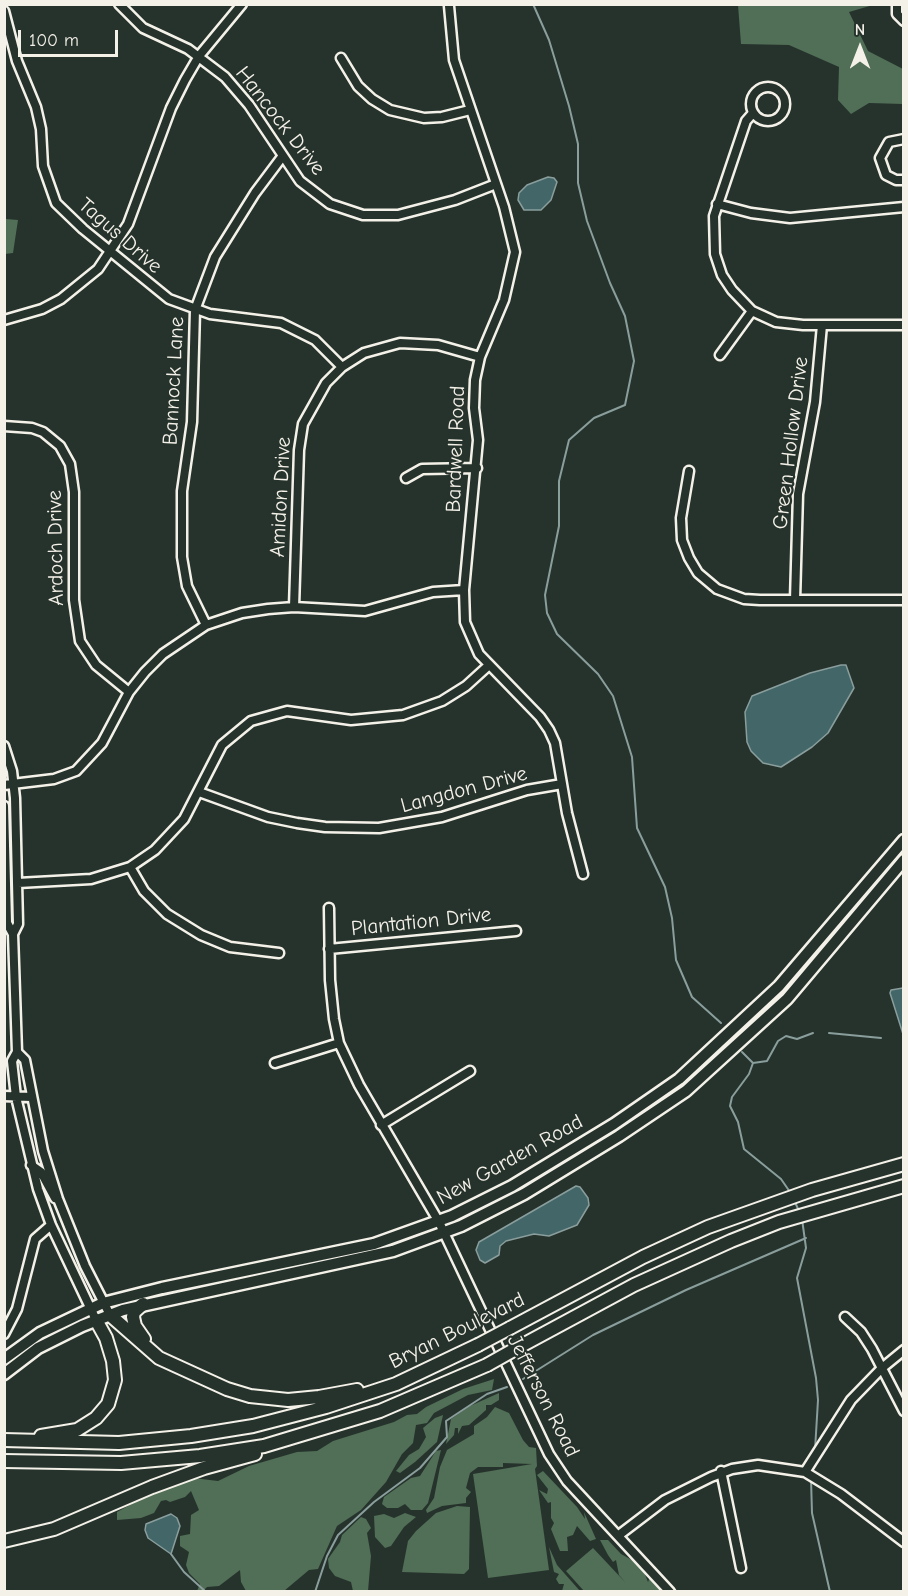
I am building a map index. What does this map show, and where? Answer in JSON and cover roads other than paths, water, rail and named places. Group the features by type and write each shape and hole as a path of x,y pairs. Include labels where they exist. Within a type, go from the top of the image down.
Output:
{"highway":[{"name":"Bryan Boulevard","path":"4,1440 119,1443 236,1429 361,1396 396,1384 444,1362 643,1257 719,1223 812,1190 903,1164"},
{"name":"Bryan Boulevard","path":"4,1461 111,1464 180,1458 264,1446 347,1423 408,1401 487,1365 634,1285 731,1241 849,1200 903,1186"},
{"path":"143,1304 134,1312 133,1320 153,1352"},
{"path":"110,1315 153,1352 184,1371 227,1389 259,1397 288,1400 355,1390 444,1362"},
{"path":"4,1435 65,1433 89,1424 103,1412 111,1398 115,1380 106,1338 96,1320"},
{"path":"4,1541 54,1529 204,1468 287,1445 347,1423"}],"main road":[{"name":"New Garden Road","path":"4,1359 40,1333 89,1308 162,1288 363,1247 439,1222 512,1186 592,1137 679,1079 779,986 903,840"},
{"name":"New Garden Road","path":"4,1374 38,1348 110,1315 143,1304 357,1260 443,1233 507,1204 564,1171 686,1091 768,1018 903,860"},
{"path":"848,925 842,919 857,893"},
{"path":"824,954 827,942 836,930 832,924"},
{"path":"796,988 789,982 804,958"},
{"path":"564,1171 576,1157 593,1145 592,1137"}],"street":[{"name":"Hancock Drive","path":"119,4 143,28 199,56 225,77 241,94 300,181 319,197 342,209 363,215 383,216 418,211 496,184"},
{"path":"4,320 42,309 61,299 82,284 110,252 131,215 171,108 199,56 242,4"},
{"path":"897,4 897,14 903,21"},
{"name":"Bardwell Road","path":"449,6 454,60 513,237 515,252 513,271 504,300 480,357 474,408 478,440 477,468 464,590 465,622 473,645 489,666 540,717 549,730 557,751 562,784 583,874"},
{"name":"Tagus Drive","path":"4,11 17,62 36,107 48,184 56,203 156,291 195,310 281,322 315,340 342,367"},
{"path":"341,58 358,86 390,110 424,118 442,117 470,110"},
{"path":"771,87 784,97 783,113 774,121 762,121 753,113 751,102 760,89 771,87"},
{"path":"753,113 746,121 717,204 713,229 718,263 732,290 752,311 776,322 903,326"},
{"path":"903,139 889,142 880,158 886,175 903,183"},
{"name":"Bannock Lane","path":"206,626 187,586 182,556 182,491 192,422 195,310 215,257 255,193 282,157"},
{"path":"717,204 751,213 790,218 903,207"},
{"path":"720,355 752,311"},
{"name":"Green Hollow Drive","path":"795,600 798,494 815,402 822,325"},
{"name":"Amidon Drive","path":"294,607 299,450 303,423 326,383 342,367 364,353 399,343 438,345 480,357"},
{"name":"Ardoch Drive","path":"4,426 24,427 43,432 60,446 70,464 74,492 75,611 80,641 96,665 129,692"},
{"path":"406,478 422,469 477,468"},
{"path":"689,471 681,534 685,550 698,573 717,589 744,599 903,600"},
{"path":"4,785 54,779 76,771 102,743 129,692 163,654 206,626 242,613 294,607 365,611 433,592 464,590"},
{"path":"18,884 91,879 130,867 155,850 184,819 222,745 236,731 263,715 287,711 351,720 403,715 442,701 466,686 489,666"},
{"path":"4,746 15,784 18,884 18,924 9,934"},
{"name":"Langdon Drive","path":"199,792 268,817 297,823 325,827 380,828 442,818 527,790 562,784"},
{"path":"4,806 7,923 18,1052 25,1060 43,1151 60,1205 84,1266 110,1315"},
{"path":"130,867 144,891 184,926 231,947 279,953"},
{"name":"Jefferson Road","path":"329,908 331,1003 339,1043 381,1125 439,1222 549,1454 567,1481 670,1592"},
{"name":"Plantation Drive","path":"329,949 516,931"},
{"path":"275,1063 339,1043"},
{"path":"18,1052 12,1061 16,1097 31,1165 51,1226 96,1320"},
{"path":"381,1125 470,1071"},
{"path":"4,1096 31,1097"},
{"path":"25,1141 33,1149 43,1151"},
{"path":"31,1165 41,1172 47,1187 60,1205"},
{"path":"4,1334 17,1309 35,1239 51,1226"},
{"path":"845,1317 861,1332 882,1368 903,1412"},
{"path":"805,1472 851,1400 903,1350"},
{"path":"619,1535 665,1500 721,1471 758,1465 805,1472 841,1494 903,1542"},
{"path":"721,1471 741,1568"}],"water":[{"path":"548,177 554,178 557,182 551,200 541,210 524,210 518,200 519,193 527,185"},
{"path":"846,665 854,688 828,733 812,747 781,767 763,763 751,751 747,742 745,712 752,696 810,673"},
{"path":"904,988 903,1034 890,993 891,990"},
{"path":"576,1186 580,1187 588,1198 589,1205 577,1225 549,1236 534,1234 506,1241 500,1246 499,1255 485,1263 480,1260 476,1250 479,1242"},
{"path":"171,1514 177,1518 180,1526 171,1554 148,1538 145,1530 146,1524"}],"waterway":[{"path":"533,4 549,40 569,106 578,144 578,183 587,221 625,316 634,361 625,405 594,418 569,440 559,481 559,526 545,595 547,613 557,634 598,674 613,696 632,757 637,828 665,887 672,918 676,960 692,997 721,1023"},
{"path":"753,1063 767,1061 778,1041 786,1036 797,1039 813,1033"},
{"path":"829,1033 881,1038"},
{"path":"742,1052 753,1063"},
{"path":"753,1063 749,1074 732,1097 730,1106 738,1122 744,1149 781,1179 790,1192"},
{"path":"794,1200 799,1211"},
{"path":"802,1219 806,1248 797,1278 816,1378 818,1400 815,1450"},
{"path":"523,1379 593,1335 686,1290 806,1238"},
{"path":"315,1592 327,1556 338,1535 374,1502 420,1468 447,1437 446,1421 487,1394 507,1387"},
{"path":"811,1479 812,1513 830,1592"},
{"path":"171,1554 184,1572 206,1592"}]}
